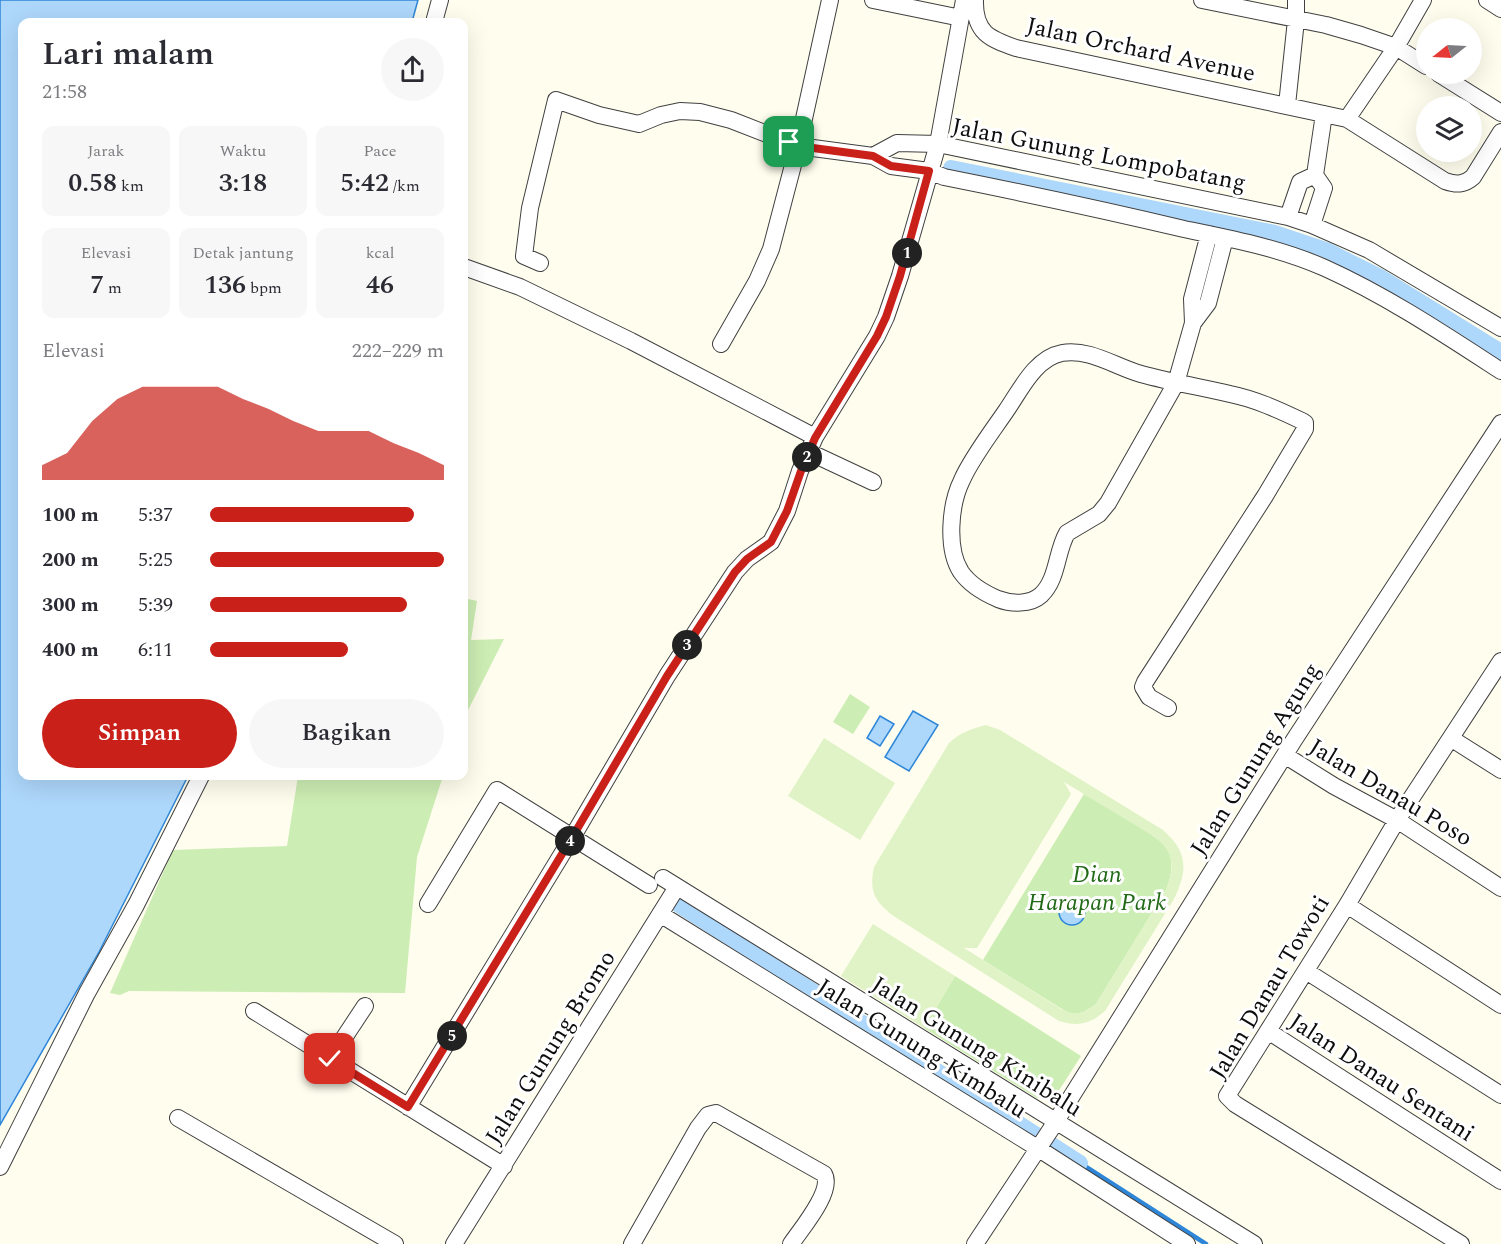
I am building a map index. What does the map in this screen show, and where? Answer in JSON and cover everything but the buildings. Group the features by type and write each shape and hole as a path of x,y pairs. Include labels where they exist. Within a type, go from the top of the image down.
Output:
{"street":[{"path":"435,18 440,0"},
{"path":"721,344 758,281 771,249 798,146 830,0"},
{"path":"873,0 961,18"},
{"path":"873,156 897,143 938,144 964,0"},
{"name":"Jalan Orchard Avenue","path":"975,0 977,18 982,30 990,39 1016,48 1347,119"},
{"path":"1207,0 1326,25 1396,47 1416,60"},
{"path":"1287,105 1296,0"},
{"path":"1423,0 1396,47 1347,119 1445,181 1455,184 1467,182 1473,177 1501,132"},
{"path":"1454,84 1501,113"},
{"path":"540,262 524,256 530,208 556,100 599,115 639,124 680,111 700,112 731,120 798,146 873,156 891,166 929,171 944,177 1072,202 1275,249 1323,267 1411,313 1501,371"},
{"path":"1312,225 1324,188 1315,175 1324,114"},
{"name":"Jalan Gunung Lompobatang","path":"408,1107 573,836 667,676 741,564 771,542 787,511 812,445 886,317 938,144 1288,217 1369,250 1501,328"},
{"path":"1288,217 1300,182 1315,175"},
{"path":"1168,708 1146,694 1143,687 1145,682 1265,496 1303,432 1305,423 1250,399 1176,383 1137,373 1089,355 1063,353 1041,364 1030,376 966,471 957,492 952,521 952,537 957,563 962,574 976,587 1001,600 1020,603 1040,596 1053,575 1067,533 1099,514 1108,503 1176,383 1193,323 1192,299 1209,234"},
{"path":"1193,323 1208,303 1225,238"},
{"path":"468,268 520,287 631,341 873,482"},
{"name":"Jalan Gunung Agung","path":"975,1244 1040,1147 1294,740 1501,423"},
{"name":"Jalan Danau Towoti","path":"1461,1244 1227,1096 1347,905 1397,820 1500,667"},
{"path":"1452,739 1501,770"},
{"name":"Jalan Danau Poso","path":"1286,756 1334,786 1397,820 1501,888"},
{"path":"0,1167 87,993 136,905 199,780"},
{"name":"Jalan Gunung Kinibalu","path":"428,904 497,790 573,836 663,883 1054,1124 1254,1244"},
{"path":"660,915 663,883"},
{"path":"1347,905 1501,1005"},
{"name":"Jalan Gunung Kimbalu","path":"660,915 1040,1147 1187,1244"},
{"name":"Jalan Gunung Bromo","path":"454,1244 660,915"},
{"path":"1306,971 1501,1095"},
{"path":"330,1059 365,1006"},
{"path":"254,1011 504,1166"},
{"name":"Jalan Danau Sentani","path":"1268,1031 1501,1181"},
{"path":"632,1244 708,1114 716,1113 824,1174 827,1182 821,1200 791,1244"},
{"path":"178,1118 394,1244"}],"green space":[{"path":"468,599 477,601 471,640 504,639 468,710"},
{"path":"850,694 870,707 853,734 833,722"},
{"path":"986,725 1000,730 1163,830 1181,854 1182,879 1174,899 1105,1011 1084,1023 1072,1024 1059,1021 892,915 881,905 874,894 872,883 874,867 949,743 962,734","holes":["1064,782 1155,837 1170,855 1172,867 1166,890 1096,1004 1088,1010 1071,1013 1061,1009 964,948 977,948 1071,794"]},
{"path":"824,738 895,783 860,840 788,796"},
{"path":"297,780 442,780 417,857 405,993 129,991 120,995 110,993 173,850 287,846"},
{"name":"Dian Harapan Park","path":"1084,794 1142,828 1162,843 1169,853 1171,869 1166,890 1096,1004 1084,1012 1070,1014 983,960"},
{"path":"873,924 955,976 924,1028 841,976"},
{"path":"955,976 1081,1056 1058,1092 1037,1098 924,1028"}],"water":[{"path":"0,0 418,0 413,18 18,18 18,780 186,780 99,952 0,1125"},
{"path":"913,711 938,725 909,771 885,757"},
{"path":"880,716 894,724 880,746 867,738"},
{"path":"1072,899 1081,903 1085,912 1081,921 1072,925 1063,921 1059,912 1063,903"}],"waterway":[{"path":"951,168 1275,233 1326,250 1382,278 1501,352"},
{"path":"679,905 1080,1163"},
{"path":"1080,1163 1206,1244"}],"route":[{"path":"330,1059 408,1107 573,836 667,676 741,564 771,542 779,529 815,438 877,336 900,276 929,171 891,166 873,156 798,146 789,142"}]}
